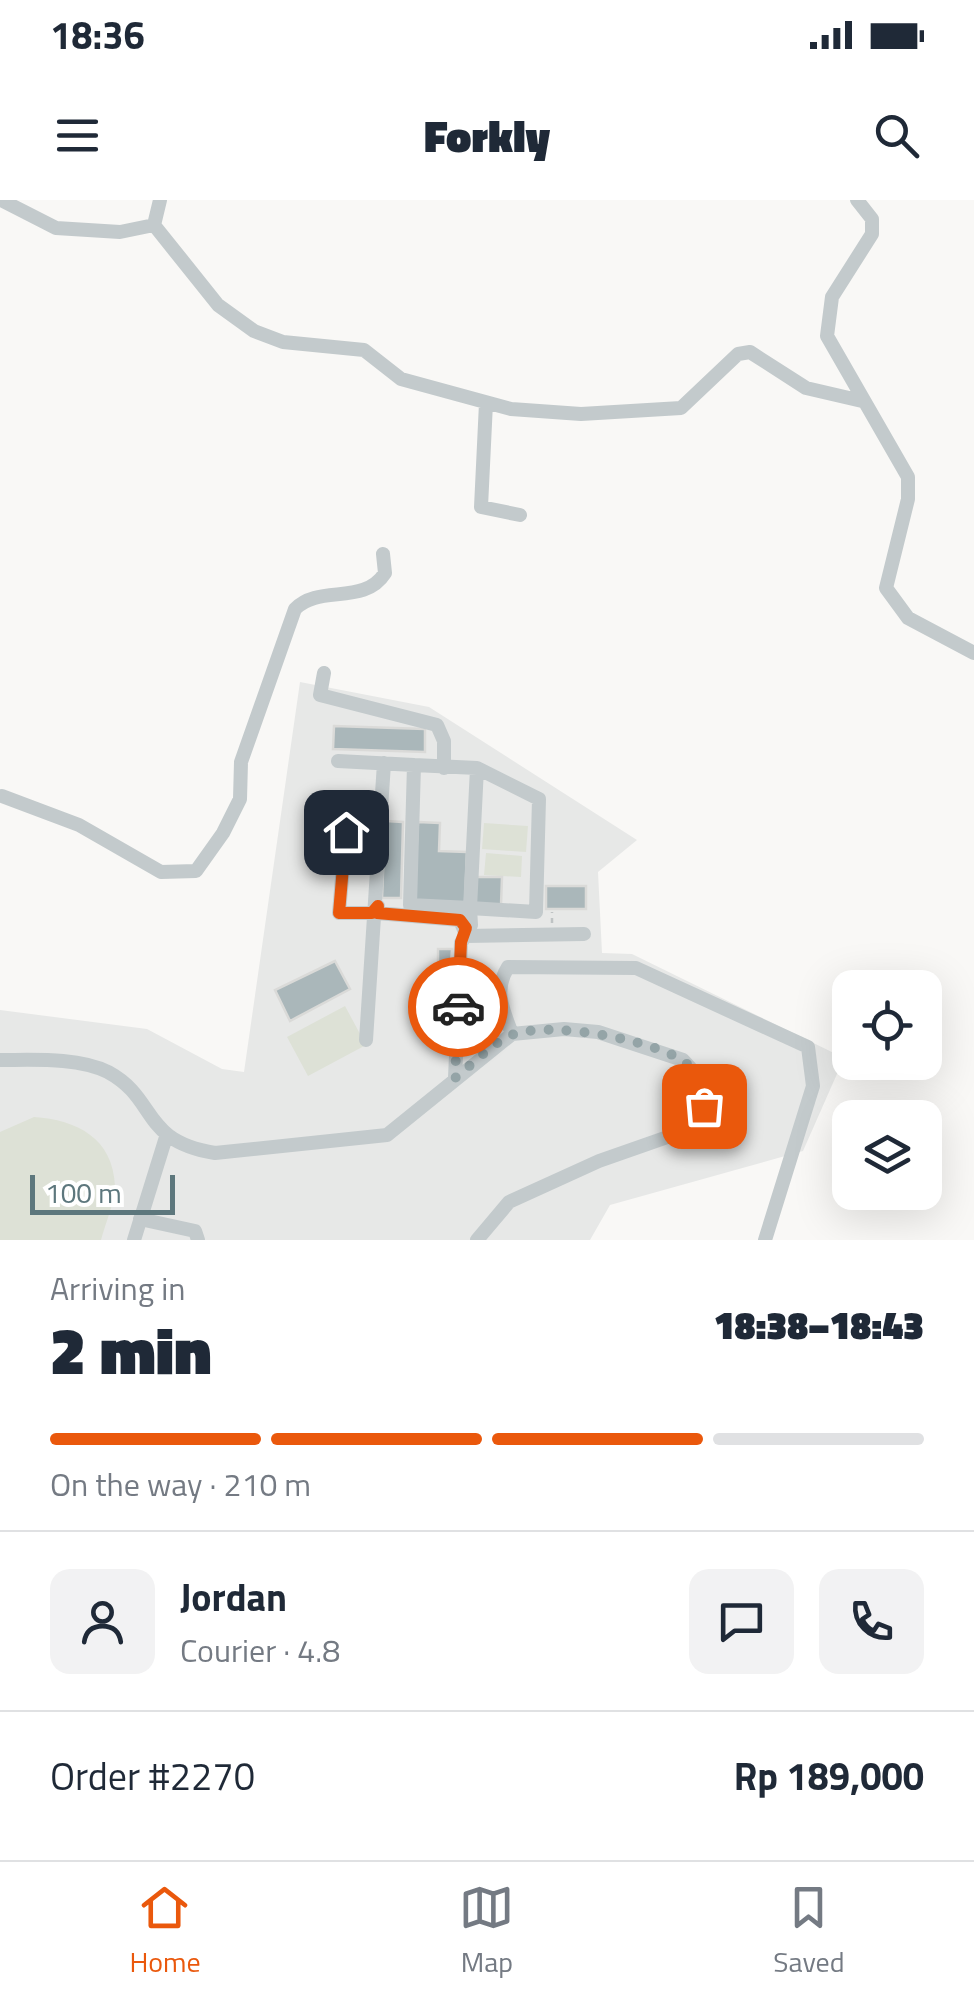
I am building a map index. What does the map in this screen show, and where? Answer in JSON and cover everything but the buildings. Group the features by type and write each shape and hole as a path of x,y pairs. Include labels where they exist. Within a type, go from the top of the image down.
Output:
{"street":[{"path":"2,200 56,228 120,232 154,224"},
{"path":"154,224 160,200"},
{"path":"856,200 872,219 872,234 832,297 827,336 908,477 908,499 887,572 890,599 908,618 974,653"},
{"path":"154,224 207,294 254,331 283,342 364,350 401,379 486,403 580,414 681,408 738,354 750,352 806,388 862,402"},
{"path":"486,403 481,507 520,515"},
{"path":"1,799 79,826 161,872 196,870 224,833 240,799 242,762 296,609 310,599 358,593 378,582 385,573 384,554"},
{"path":"324,673 320,694 437,725 444,741 444,768"},
{"path":"338,761 477,768 539,799 536,912 410,905 414,765"},
{"path":"366,1040 378,909 384,763"},
{"path":"460,1074 461,942 471,925 477,768"},
{"path":"346,832 339,913 372,913 378,909 436,915 460,920 466,932 468,972 460,1074"},
{"path":"466,932 584,934"},
{"path":"512,1034 498,997 508,967 636,968 808,1048 813,1086 765,1240"},
{"path":"0,1060 74,1064 108,1072 166,1137 190,1149 216,1153 386,1136 512,1034 564,1029 598,1032 683,1060 704,1093 703,1115 690,1132 599,1161 509,1202 477,1240"},
{"path":"134,1240 166,1137"},
{"path":"140,1219 195,1231 198,1240"}],"path":[{"path":"468,972 504,972"}],"shaded area":[{"path":"300,682 429,707 637,840 598,872 602,953 632,954 832,1052 834,1080 803,1151 610,1205 590,1240 0,1240 0,1010 147,1029 222,1069 244,1072"},
{"path":"484,823 528,826 526,852 482,849"},
{"path":"486,853 522,856 521,877 484,875"},
{"path":"345,1006 366,1045 308,1076 287,1037"},
{"path":"34,1117 78,1127 108,1155 115,1192 101,1240 0,1240 0,1132"}],"way so far":[{"path":"458,1007 455,1078 512,1034 564,1029 598,1032 683,1060 698,1078 704,1106"}],"route":[{"path":"346,832 339,913 372,913 378,906 377,913 460,920 466,928 461,942 458,1007"}]}
